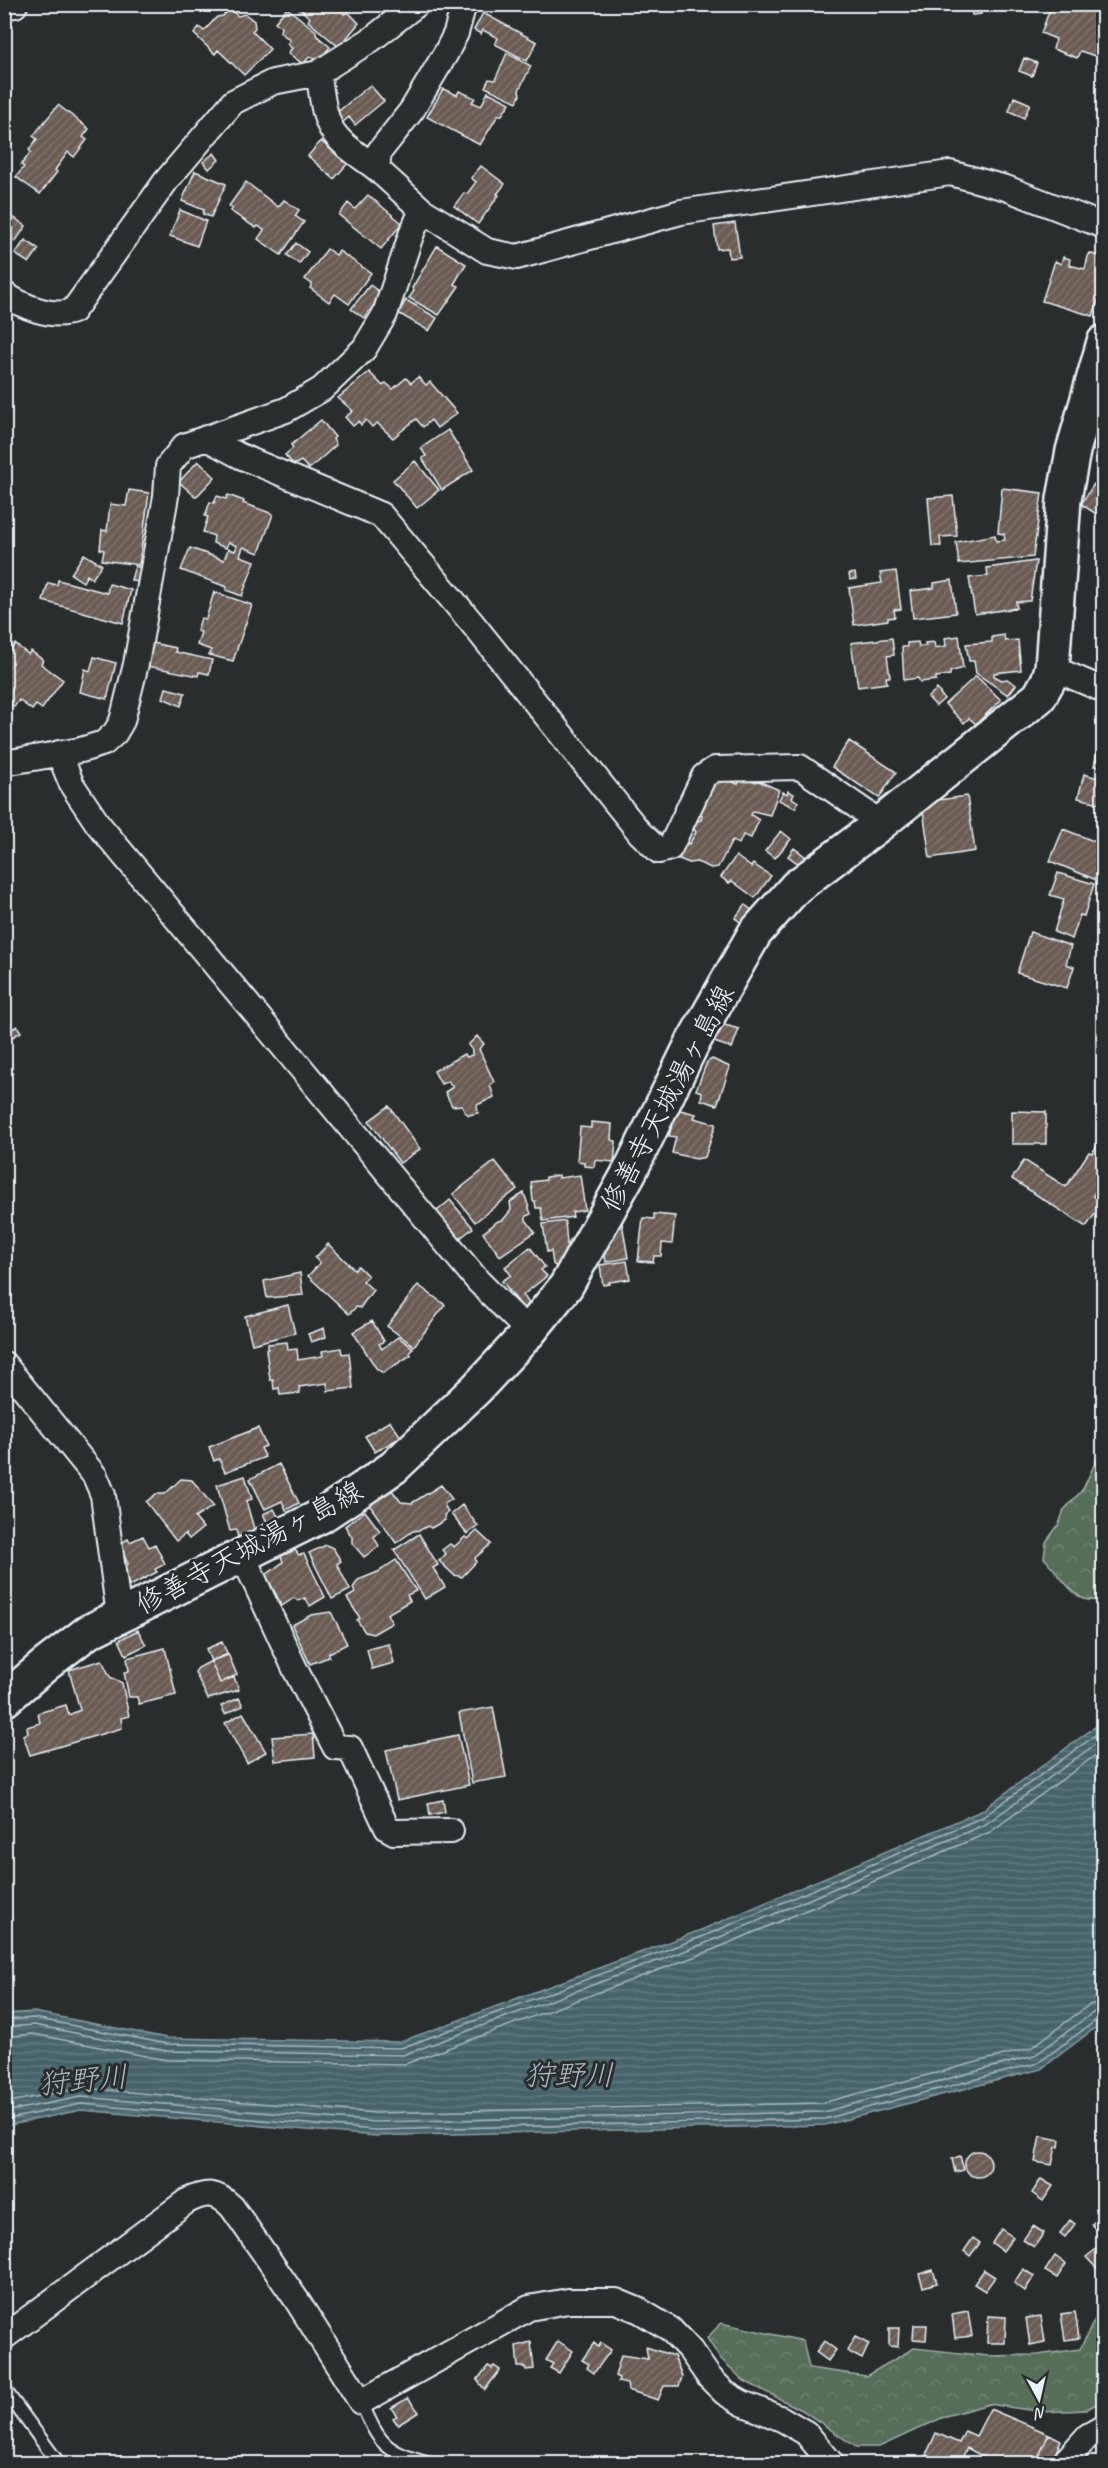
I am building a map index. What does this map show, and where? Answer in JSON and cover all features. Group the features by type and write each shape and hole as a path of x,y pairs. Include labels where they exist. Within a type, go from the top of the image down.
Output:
{"main road":[{"name":"修善寺天城湯ヶ島線","path":"4,1701 88,1632 321,1516 394,1467 476,1389 529,1332 566,1286 630,1171 692,1044 755,933 796,888 1039,697 1052,668 1064,499 1073,451 1104,342"}],"street":[{"path":"4,294 38,310 64,315 73,311 166,181 233,102 273,82 319,73 372,39 417,4"},
{"path":"377,169 379,152 412,110 446,53 456,33 464,4"},
{"path":"4,6 15,5"},
{"path":"319,73 325,112 332,130 347,145 422,210 487,251 517,257 681,212 950,173 1006,188 1104,226"},
{"path":"4,763 104,743 115,734 122,721 136,664 166,496 168,466 184,446 286,410 322,389 364,349 385,314 411,235 422,210"},
{"path":"206,438 240,456 373,510 389,522 640,833 659,851 670,848 704,776 716,769 800,767 881,823"},
{"path":"1052,668 1104,690"},
{"path":"59,753 72,785 99,824 478,1281 529,1332"},
{"path":"4,1364 95,1476 100,1486 104,1495 119,1616"},
{"path":"242,1554 295,1669 335,1747 350,1748 387,1828 394,1832 451,1831"},
{"path":"4,2337 187,2201 203,2193 222,2197 232,2207 296,2299 361,2402 530,2308 568,2301 615,2301 640,2311 670,2329 724,2393 782,2419 806,2433 832,2463"},
{"path":"1063,2463 1088,2436 1104,2427"}],"lane":[{"path":"4,2389 59,2463"},
{"path":"361,2402 377,2436 383,2443 396,2452 430,2463"}],"green space":[{"path":"1103,1455 1103,1600 1088,1600 1074,1592 1044,1558 1046,1542 1059,1524 1064,1510 1083,1489 1096,1461"},
{"path":"1103,2312 1103,2400 1086,2410 1042,2412 989,2404 946,2416 879,2447 856,2447 802,2410 744,2381 719,2357 707,2338 721,2323 803,2341 809,2368 866,2376 914,2348 988,2356 1038,2355 1080,2349 1097,2315"}],"water":[{"name":"狩野川","path":"1103,1721 1103,2022 1041,2069 825,2125 375,2136 81,2110 5,2126 5,2014 34,2012 167,2038 400,2042 701,1930 981,1811"}],"building":[{"path":"294,4 345,4 340,10 344,14 348,12 359,23 339,47 308,21 310,18"},
{"path":"382,4 398,4 385,15 379,8"},
{"path":"1052,4 1104,4 1104,54 1097,51 1095,56 1080,51 1077,58 1053,49 1056,39 1041,33"},
{"path":"287,8 316,31 316,35 330,47 318,61 310,56 303,64 288,53 292,48 287,44 290,40 280,32 281,27 275,22"},
{"path":"980,8 981,14 972,15 971,9"},
{"path":"229,9 238,16 245,14 254,21 255,28 252,31 270,49 244,75 218,50 215,54 194,34 199,27 204,31 217,17 223,16"},
{"path":"483,13 537,42 527,61 495,44 498,38 483,30 481,34 474,30"},
{"path":"507,53 531,66 519,90 520,95 517,102 485,87 489,79 495,80"},
{"path":"1024,58 1037,63 1032,76 1019,71"},
{"path":"370,85 384,101 355,125 349,117 342,123 334,115"},
{"path":"443,89 457,95 459,91 475,98 472,102 481,106 488,92 510,103 502,115 498,115 480,145 427,117"},
{"path":"1014,97 1030,104 1024,118 1009,111"},
{"path":"58,105 89,129 83,137 87,140 74,157 68,152 55,170 57,172 40,194 16,177 24,167 21,165 37,139 33,136"},
{"path":"321,141 347,164 334,179 308,156"},
{"path":"214,153 219,160 209,169 203,162"},
{"path":"481,166 505,184 478,224 454,206 476,182 471,178"},
{"path":"195,171 226,184 211,217 203,214 204,210 182,201"},
{"path":"246,182 278,207 284,200 299,210 295,216 304,222 281,255 258,239 264,230 258,226 256,228 230,211 233,208 229,206"},
{"path":"368,195 402,223 381,249 339,215 348,203 355,209"},
{"path":"180,210 206,221 197,246 170,236"},
{"path":"7,213 26,226 15,242 4,234 4,217"},
{"path":"735,223 740,257 729,258 728,248 717,249 714,226"},
{"path":"25,240 39,249 29,263 15,254"},
{"path":"296,243 308,252 299,264 287,255"},
{"path":"437,246 466,264 454,284 459,286 439,315 409,298 414,291 412,288"},
{"path":"327,249 336,255 339,251 371,273 349,304 335,294 329,302 310,288 312,284 305,279"},
{"path":"1089,253 1104,258 1104,283 1093,316 1042,301 1055,261 1061,264 1063,257 1070,259 1069,265 1085,269"},
{"path":"370,285 382,294 364,318 351,309"},
{"path":"406,300 437,318 429,331 398,313"},
{"path":"369,372 383,386 386,383 393,389 406,378 411,383 418,377 426,385 430,382 457,413 437,428 431,420 423,427 416,419 393,438 377,423 372,427 366,420 361,425 359,421 353,426 345,417 353,411 338,398"},
{"path":"321,420 335,437 333,439 336,445 309,469 301,461 294,465 285,455 293,448 291,445"},
{"path":"1094,425 1104,426 1104,452 1090,450"},
{"path":"448,430 473,470 442,490 422,458 426,456 421,448"},
{"path":"198,461 215,477 196,497 179,482"},
{"path":"415,461 439,490 417,508 393,480"},
{"path":"1094,484 1104,491 1104,519 1081,504"},
{"path":"1002,488 1042,493 1033,557 959,564 956,542 995,535 996,541 1005,540 1004,534 998,533"},
{"path":"129,490 149,493 139,565 102,560 104,550 100,549 102,530 107,531 110,504 126,506"},
{"path":"228,495 273,514 259,553 243,547 240,556 255,561 242,596 226,590 227,587 181,570 190,548 224,560 228,549 235,551 237,546 228,542 226,548 213,543 214,536 203,532 210,502 214,503 217,496 226,499"},
{"path":"953,496 957,536 940,537 941,546 932,546 928,498"},
{"path":"84,554 102,565 92,579 87,575 83,582 71,574"},
{"path":"1036,561 1030,601 1016,602 1017,608 975,614 969,578 988,576 987,568"},
{"path":"135,566 145,569 140,583 131,580"},
{"path":"896,571 901,609 894,610 895,617 854,625 849,588 882,583 880,573"},
{"path":"855,573 856,579 850,580 849,574"},
{"path":"58,580 107,593 109,584 131,590 123,623 43,601 48,583 57,585"},
{"path":"952,580 956,613 913,618 910,591 934,588 934,583"},
{"path":"214,592 252,605 233,661 209,655 211,650 197,645 201,632 197,631 201,618 206,619"},
{"path":"1004,635 1005,641 1018,640 1021,670 994,673 994,676 1002,680 1007,679 1016,685 1008,695 976,673 974,661 969,661 966,644 992,642 992,637"},
{"path":"959,636 963,668 950,672 950,675 936,677 936,680 920,682 918,678 904,680 902,647 907,647 907,643 918,642 919,647 926,646 925,643 934,642 935,648 946,646 945,638"},
{"path":"892,638 894,655 887,656 890,677 886,677 887,683 858,687 851,643"},
{"path":"152,643 176,648 175,652 212,660 209,674 199,672 198,676 147,666"},
{"path":"15,644 28,654 31,651 43,660 41,664 63,680 42,709 36,705 32,710 19,700 14,707 4,699 4,658"},
{"path":"94,657 116,663 107,699 80,692 85,669 90,671"},
{"path":"976,676 1001,700 976,724 969,718 964,723 945,704"},
{"path":"166,688 185,693 181,706 163,698"},
{"path":"937,689 944,699 936,706 928,697"},
{"path":"849,741 896,772 879,798 832,767"},
{"path":"1098,749 1104,750 1104,804 1078,798 1084,774 1098,778 1101,767 1094,766"},
{"path":"741,779 754,782 754,779 779,790 770,815 753,811 751,815 759,820 751,838 743,835 739,844 732,841 718,867 711,868 697,862 689,863 677,858 684,842 689,844 696,832 693,828 695,821 701,820 702,815 699,812 703,800 709,797 713,782 727,780 738,784"},
{"path":"4,787 6,787 9,801 4,802"},
{"path":"788,791 794,794 792,798 798,802 795,808 779,800 783,792 787,794"},
{"path":"967,796 975,851 930,858 923,810 939,800"},
{"path":"1063,829 1104,845 1104,870 1099,881 1050,861"},
{"path":"781,831 791,839 775,858 765,851"},
{"path":"794,848 806,857 800,865 788,856"},
{"path":"736,856 751,867 753,864 771,876 755,898 732,881 729,883 721,877"},
{"path":"1058,873 1094,884 1084,916 1080,915 1072,939 1054,932 1064,899 1050,895"},
{"path":"745,905 753,911 743,924 735,918"},
{"path":"1030,932 1071,946 1066,964 1074,967 1067,988 1017,973"},
{"path":"721,1024 739,1029 732,1048 714,1042"},
{"path":"17,1026 21,1032 4,1042 4,1034"},
{"path":"477,1036 484,1044 479,1049 494,1082 490,1085 494,1097 477,1105 478,1113 469,1115 462,1105 452,1106 445,1092 453,1087 448,1081 441,1084 434,1071 464,1054 467,1057 472,1055 472,1050 468,1045"},
{"path":"712,1059 730,1067 717,1105 701,1100 702,1092 696,1090 707,1062"},
{"path":"389,1106 420,1149 400,1163 369,1121"},
{"path":"676,1109 696,1114 694,1118 716,1124 705,1157 696,1159 672,1153 676,1137 669,1136"},
{"path":"1012,1111 1046,1112 1046,1144 1012,1144"},
{"path":"591,1122 612,1124 611,1140 616,1141 614,1162 595,1160 594,1167 584,1166 584,1162 577,1161 580,1127 591,1128"},
{"path":"1104,1136 1104,1193 1097,1189 1093,1196 1103,1202 1086,1227 1012,1179 1024,1160 1066,1187 1089,1152 1092,1153"},
{"path":"495,1161 517,1189 475,1222 453,1194"},
{"path":"559,1175 559,1178 580,1175 585,1210 572,1212 573,1217 543,1221 541,1208 536,1208 535,1201 533,1201 531,1182"},
{"path":"524,1193 531,1214 526,1216 526,1220 535,1232 500,1256 483,1233 498,1221 503,1220 511,1210 510,1202"},
{"path":"450,1200 473,1228 459,1239 436,1212"},
{"path":"654,1214 675,1216 672,1244 662,1243 661,1256 654,1256 653,1262 638,1261 643,1218 654,1219"},
{"path":"565,1221 568,1256 566,1260 560,1261 561,1268 558,1268 553,1264 551,1251 547,1252 543,1224"},
{"path":"622,1223 628,1258 606,1262 602,1243 611,1241 612,1224"},
{"path":"328,1244 355,1270 358,1266 368,1276 363,1281 373,1290 360,1308 356,1307 349,1314 308,1276 320,1263 315,1258"},
{"path":"530,1247 545,1267 541,1270 547,1276 523,1295 531,1306 525,1311 502,1281 511,1275 505,1267"},
{"path":"627,1261 630,1279 603,1285 600,1265"},
{"path":"300,1273 303,1295 267,1298 264,1281"},
{"path":"418,1285 445,1305 414,1346 387,1326"},
{"path":"288,1305 295,1333 252,1344 245,1316"},
{"path":"372,1321 384,1341 379,1344 382,1349 398,1337 413,1348 411,1355 383,1373 376,1368 353,1332"},
{"path":"324,1328 326,1337 311,1342 308,1334"},
{"path":"287,1342 288,1350 297,1349 298,1360 323,1356 322,1351 341,1348 342,1354 349,1353 353,1388 328,1391 327,1383 299,1387 300,1393 280,1395 279,1388 274,1389 273,1380 270,1380 266,1349 268,1349 268,1344"},
{"path":"390,1421 401,1437 375,1452 365,1436"},
{"path":"258,1428 266,1446 261,1448 265,1457 225,1472 219,1459 214,1461 209,1447"},
{"path":"279,1464 299,1503 286,1510 282,1501 265,1509 250,1479"},
{"path":"245,1476 252,1499 246,1501 255,1532 238,1537 236,1530 230,1531 217,1485"},
{"path":"181,1479 192,1480 213,1506 195,1518 203,1528 189,1539 185,1534 176,1541 146,1502 156,1494 165,1494"},
{"path":"441,1485 452,1499 444,1504 448,1512 444,1515 445,1520 431,1528 428,1526 413,1531 396,1543 368,1503 391,1489 401,1502 412,1503"},
{"path":"462,1505 478,1526 467,1534 451,1514"},
{"path":"274,1509 280,1520 269,1526 263,1514"},
{"path":"365,1511 380,1531 374,1537 379,1546 364,1557 352,1543 352,1537 345,1526"},
{"path":"477,1531 491,1544 475,1558 476,1562 462,1577 454,1575 439,1561 446,1554 442,1550 450,1544 454,1547 465,1537 468,1539"},
{"path":"419,1534 438,1565 433,1568 445,1587 425,1599 394,1550"},
{"path":"143,1536 149,1547 155,1544 165,1564 155,1569 157,1572 130,1586 121,1568 128,1564 119,1544 128,1539 130,1542"},
{"path":"326,1545 333,1548 341,1561 337,1564 350,1590 332,1599 309,1553"},
{"path":"295,1550 299,1555 304,1554 325,1597 310,1606 305,1598 298,1601 294,1598 282,1606 266,1575 283,1562 281,1556"},
{"path":"396,1560 416,1591 407,1595 410,1601 387,1614 392,1623 373,1634 365,1632 357,1620 360,1618 347,1598 355,1593 353,1588 358,1580 378,1572"},
{"path":"331,1612 347,1644 329,1653 329,1657 310,1664 292,1625 311,1615"},
{"path":"138,1630 146,1645 126,1655 119,1640"},
{"path":"222,1642 228,1655 211,1661 206,1649"},
{"path":"389,1644 394,1663 372,1669 367,1649"},
{"path":"165,1648 176,1695 139,1704 137,1697 129,1697 124,1672 129,1671 127,1658"},
{"path":"228,1654 237,1675 220,1683 211,1661"},
{"path":"102,1660 110,1677 122,1683 129,1716 121,1718 122,1728 30,1755 23,1735 28,1733 27,1727 40,1723 38,1713 66,1705 69,1715 80,1710 69,1670"},
{"path":"211,1661 220,1683 234,1677 239,1690 208,1699 195,1672"},
{"path":"239,1698 243,1706 225,1714 221,1706"},
{"path":"493,1707 506,1777 472,1783 459,1713"},
{"path":"243,1713 266,1752 247,1763 225,1723"},
{"path":"313,1734 315,1757 275,1761 272,1737"},
{"path":"458,1735 469,1785 397,1800 386,1750"},
{"path":"443,1800 445,1812 430,1815 428,1803"},
{"path":"1040,2136 1060,2140 1052,2165 1035,2162"},
{"path":"978,2151 987,2155 991,2164 987,2173 978,2177 969,2173 965,2164 969,2155"},
{"path":"960,2156 964,2170 955,2172 952,2159"},
{"path":"1041,2179 1053,2186 1043,2201 1032,2193"},
{"path":"1104,2213 1104,2238 1092,2224"},
{"path":"1070,2220 1075,2224 1065,2237 1060,2233"},
{"path":"1033,2226 1044,2233 1034,2247 1023,2240"},
{"path":"1001,2229 1013,2237 1003,2251 992,2243"},
{"path":"973,2238 980,2243 970,2256 964,2251"},
{"path":"1104,2243 1104,2269 1100,2272 1086,2257"},
{"path":"1055,2256 1066,2264 1057,2278 1045,2271"},
{"path":"1023,2269 1034,2276 1025,2291 1014,2283"},
{"path":"933,2270 937,2283 923,2287 919,2274"},
{"path":"984,2270 995,2277 985,2291 974,2284"},
{"path":"968,2311 972,2336 955,2338 952,2314"},
{"path":"1075,2312 1079,2338 1065,2340 1061,2314"},
{"path":"988,2316 1006,2317 1005,2343 987,2343"},
{"path":"1041,2316 1045,2342 1030,2345 1026,2318"},
{"path":"914,2325 927,2325 926,2340 913,2339"},
{"path":"889,2328 899,2328 898,2347 889,2346"},
{"path":"855,2337 869,2344 862,2359 847,2351"},
{"path":"558,2341 573,2351 559,2373 550,2368 553,2364 546,2360"},
{"path":"824,2341 836,2350 828,2361 816,2352"},
{"path":"531,2342 534,2369 526,2370 526,2367 518,2367 516,2346"},
{"path":"594,2343 598,2347 601,2343 611,2350 594,2373 587,2368 589,2364 582,2360"},
{"path":"646,2347 674,2356 682,2377 679,2386 664,2386 658,2400 628,2390 627,2384 618,2382 619,2378 615,2376 621,2355 648,2359"},
{"path":"488,2366 492,2368 494,2366 500,2370 485,2390 477,2380"},
{"path":"408,2398 419,2412 398,2425 393,2418 397,2416 391,2408"},
{"path":"990,2409 1049,2434 1035,2464 997,2464 967,2448 959,2464 922,2464 936,2433 959,2443 965,2431 976,2436"},
{"path":"1049,2434 1061,2440 1053,2459 1044,2456 1040,2464 1035,2464"}]}
